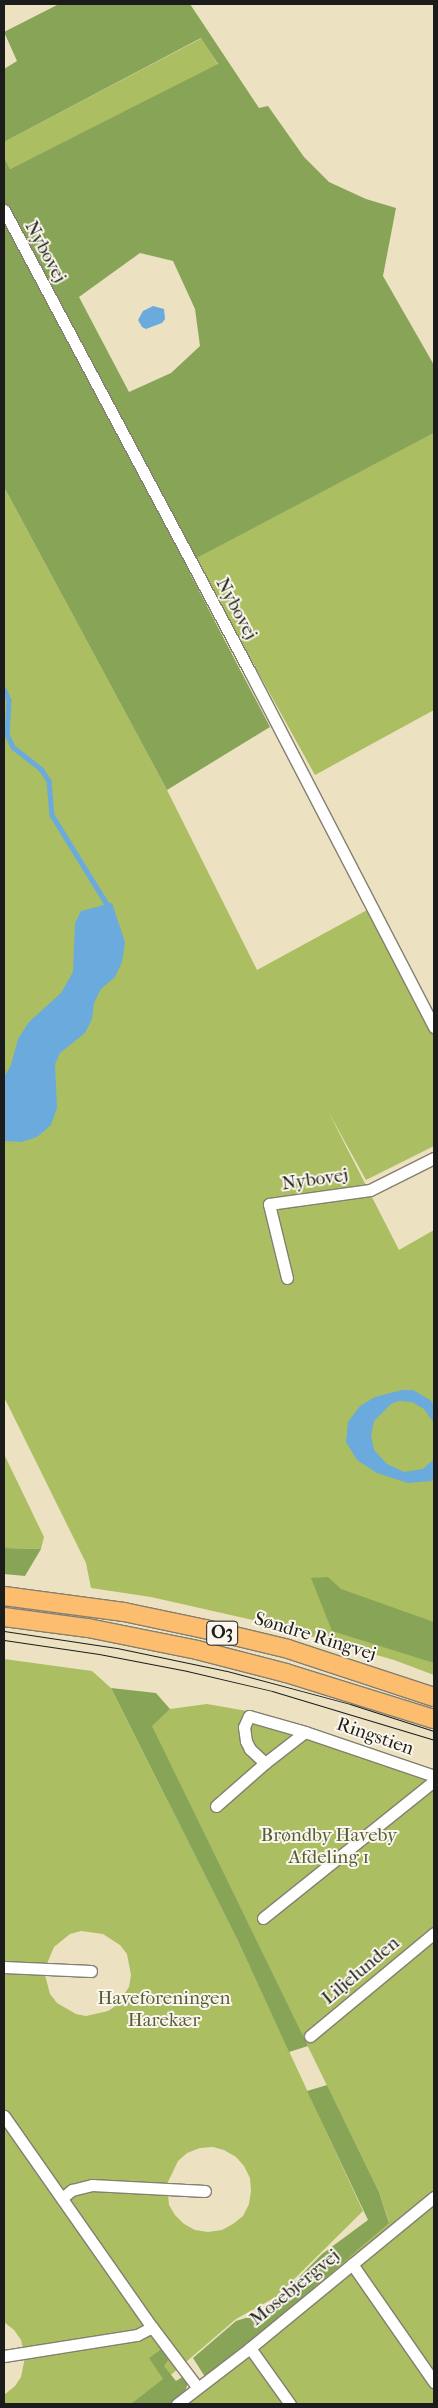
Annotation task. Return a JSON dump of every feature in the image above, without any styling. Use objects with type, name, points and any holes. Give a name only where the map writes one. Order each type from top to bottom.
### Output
[{"type":"main road","name":"Søndre Ringvej","points":[[4,1596],[124,1612],[206,1628],[288,1649],[434,1696]]},
{"type":"main road","name":"O3","points":[[4,1617],[88,1628],[197,1650],[286,1673],[434,1719]]},
{"type":"street","name":"Nybovej","points":[[4,210],[250,672],[434,1027]]},
{"type":"street","name":"Nybovej","points":[[287,1278],[268,1204],[370,1190],[434,1158]]},
{"type":"street","name":"Ringstien","points":[[265,1763],[250,1749],[246,1741],[244,1727],[249,1716],[305,1732],[434,1776]]},
{"type":"street","points":[[216,1806],[265,1763],[305,1732]]},
{"type":"street","points":[[263,1918],[434,1780]]},
{"type":"street","name":"Liljelunden","points":[[310,2036],[434,1933]]},
{"type":"street","points":[[4,1967],[91,1971]]},
{"type":"street","points":[[4,2116],[152,2327],[198,2388]]},
{"type":"street","points":[[62,2198],[72,2190],[92,2185],[205,2191]]},
{"type":"street","name":"Mosebjergvej","points":[[177,2404],[250,2348],[434,2197]]},
{"type":"street","points":[[352,2264],[434,2382]]},
{"type":"street","points":[[4,2356],[137,2335],[152,2327]]},
{"type":"street","points":[[250,2348],[290,2404]]},
{"type":"green space","points":[[59,4],[190,4],[259,108],[268,106],[304,157],[329,182],[366,199],[396,208],[383,276],[434,365],[434,433],[185,564],[270,727],[167,790],[4,487],[4,157],[10,169],[218,64],[201,38],[4,142],[4,69],[17,61],[4,32]],"holes":[[[140,253],[173,261],[195,309],[200,346],[171,373],[129,392],[79,297]]]},
{"type":"green space","points":[[202,38],[218,65],[10,169],[4,157],[4,142]]},
{"type":"green space","points":[[434,433],[434,710],[315,775],[195,558]]},
{"type":"green space","points":[[4,487],[167,790],[257,970],[367,910],[434,1034],[434,1146],[366,1180],[328,1111],[399,1250],[434,1230],[434,1675],[394,1660],[261,1622],[151,1597],[91,1588],[86,1563],[4,1397]]},
{"type":"green space","points":[[4,1454],[44,1537],[41,1549],[4,1548]]},
{"type":"green space","points":[[4,1548],[41,1549],[25,1576],[4,1574]]},
{"type":"green space","points":[[328,1577],[341,1589],[434,1622],[434,1663],[332,1631],[311,1578]]},
{"type":"green space","name":"Haveforeningen Harekær","points":[[4,1659],[92,1671],[111,1688],[238,1941],[363,2211],[276,2297],[236,2319],[137,2404],[4,2404],[4,2395],[15,2386],[21,2377],[25,2357],[21,2340],[14,2330],[4,2322]],"holes":[[[81,1931],[103,1934],[120,1945],[127,1954],[131,1975],[129,1987],[117,2005],[108,2011],[86,2016],[76,2014],[57,2003],[50,1994],[45,1975],[46,1966],[54,1947],[70,1934]],[[213,2147],[224,2150],[236,2157],[244,2166],[250,2178],[251,2191],[249,2204],[243,2216],[222,2230],[208,2232],[195,2230],[184,2224],[175,2215],[169,2205],[167,2184],[178,2161],[187,2153],[200,2148]]]},
{"type":"green space","points":[[111,1688],[156,1693],[170,1709],[152,1726],[308,2046],[289,2052],[238,1941]]},
{"type":"green space","name":"Brøndby Haveby Afdeling 1","points":[[207,1704],[247,1711],[434,1770],[434,2404],[172,2404],[389,2222],[379,2192],[151,1725],[170,1709]]},
{"type":"green space","points":[[327,2085],[379,2192],[389,2223],[207,2380],[193,2358],[236,2321],[265,2312],[322,2254],[368,2220],[307,2091]]},
{"type":"green space","points":[[163,2348],[171,2356],[164,2366],[176,2381],[184,2376],[188,2382],[185,2393],[171,2404],[131,2404],[163,2379],[149,2358]]},
{"type":"water","points":[[153,306],[164,309],[165,319],[162,323],[146,329],[142,327],[138,320],[143,311]]},
{"type":"water","points":[[112,903],[125,942],[122,962],[115,977],[101,989],[94,1003],[92,1019],[85,1033],[60,1053],[55,1064],[57,1108],[51,1125],[37,1137],[21,1142],[4,1141],[4,1077],[11,1065],[18,1039],[29,1022],[61,993],[73,972],[75,923],[81,911]]},
{"type":"water","points":[[402,1390],[413,1390],[430,1400],[434,1405],[434,1423],[424,1409],[412,1402],[399,1401],[391,1404],[374,1421],[371,1435],[374,1450],[387,1464],[404,1472],[423,1469],[434,1459],[434,1480],[408,1483],[377,1473],[357,1460],[346,1442],[348,1422],[360,1406],[375,1397]]},
{"type":"waterway","points":[[4,689],[9,700],[7,734],[13,747],[41,769],[49,781],[52,815],[107,904]]},
{"type":"tram line","points":[[4,1631],[117,1648],[227,1671],[350,1704],[434,1731]]},
{"type":"tram line","points":[[4,1640],[99,1654],[187,1671],[272,1691],[434,1740]]}]
